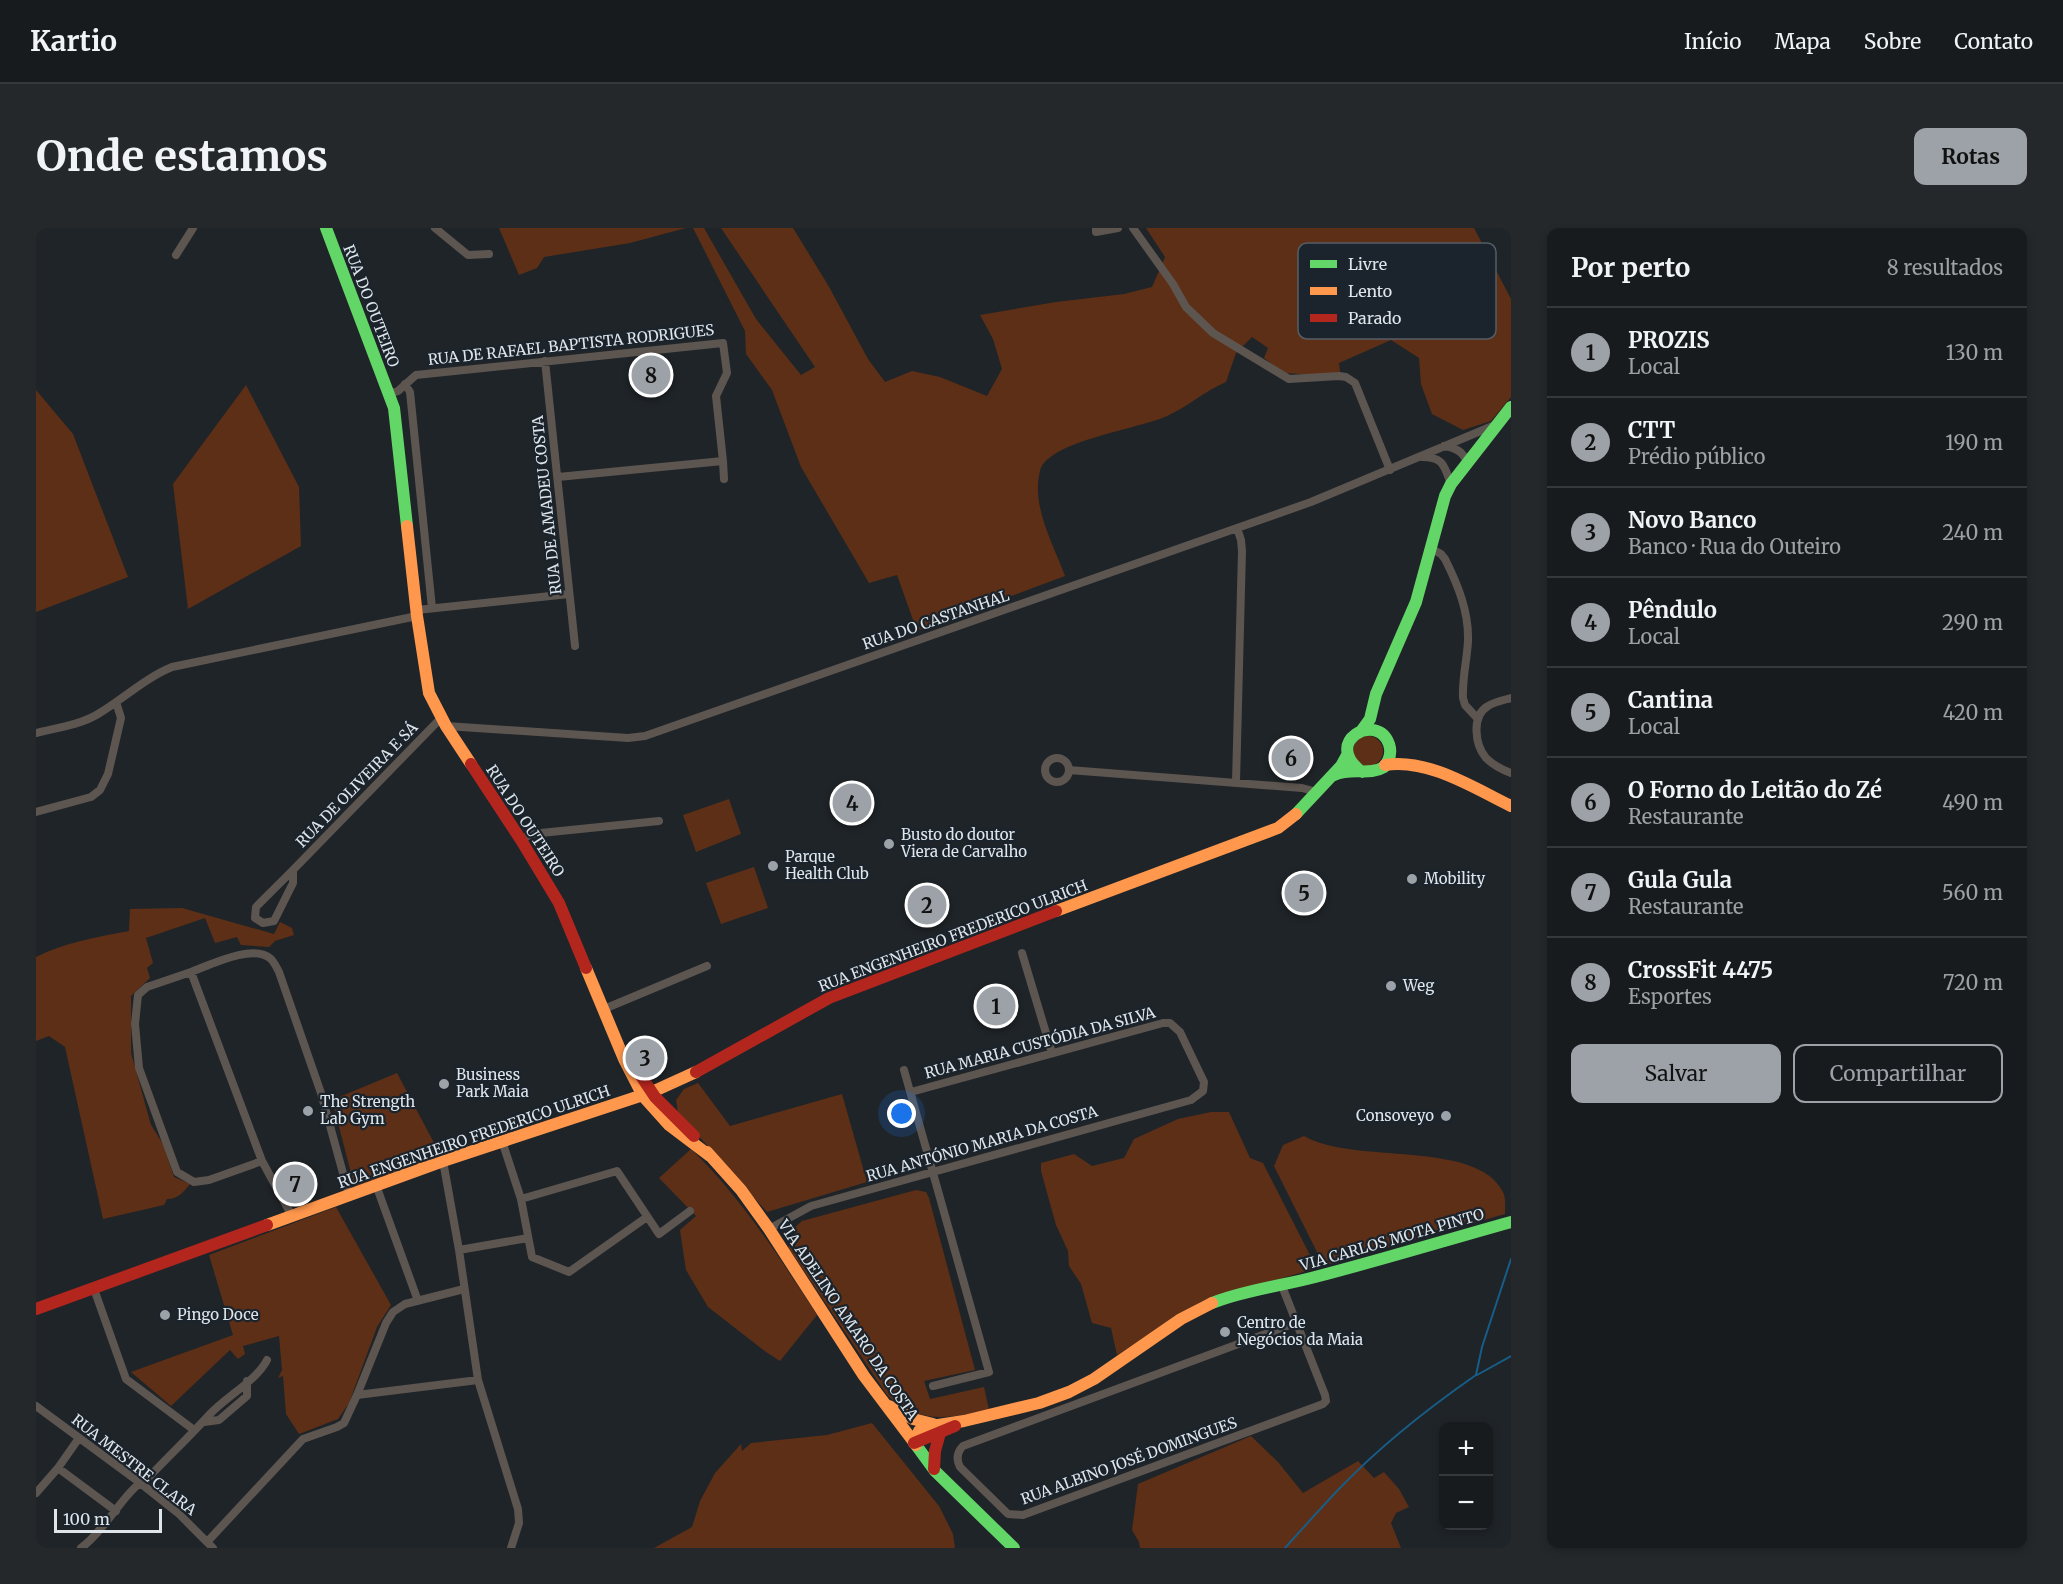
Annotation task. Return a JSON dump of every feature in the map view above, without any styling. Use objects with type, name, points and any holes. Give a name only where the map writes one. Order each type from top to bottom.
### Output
[{"type":"main road","name":"RUA DO OUTEIRO","points":[[326,228],[389,394],[397,426],[417,613],[429,693],[444,722],[559,903],[620,1047],[647,1094]]},
{"type":"main road","points":[[1362,772],[1352,765],[1347,754],[1348,744],[1370,718],[1376,694],[1411,615],[1442,504],[1451,484],[1511,407]]},
{"type":"main road","points":[[1372,711],[1377,731]]},
{"type":"main road","points":[[1362,730],[1377,731],[1383,735],[1390,747],[1400,754],[1454,771],[1511,798]]},
{"type":"main road","points":[[1385,765],[1389,759],[1390,747]]},
{"type":"main road","name":"RUA ENGENHEIRO FREDERICO ULRICH","points":[[36,1310],[443,1161],[647,1094],[704,1068],[847,990],[1278,828],[1301,810],[1341,765],[1347,754]]},
{"type":"main road","points":[[1330,776],[1347,770],[1375,772],[1385,765],[1397,762],[1406,763],[1434,772],[1511,806]]},
{"type":"main road","points":[[669,1110],[670,1084]]},
{"type":"main road","name":"VIA ADELINO AMARO DA COSTA","points":[[647,1094],[669,1110],[741,1190],[769,1228],[880,1400],[935,1471],[1014,1548]]},
{"type":"main road","name":"VIA ADELINO AMARO DA COSTA","points":[[647,1094],[669,1125],[710,1156]]},
{"type":"main road","name":"VIA CARLOS MOTA PINTO","points":[[880,1400],[894,1410],[937,1429],[1039,1403],[1069,1392],[1094,1379],[1168,1329],[1227,1307],[1274,1293],[1282,1286],[1511,1222]]},
{"type":"main road","points":[[914,1443],[919,1431],[925,1427],[937,1429],[933,1459],[935,1471]]},
{"type":"street","points":[[176,255],[193,228]]},
{"type":"street","points":[[435,228],[468,255],[489,254]]},
{"type":"street","points":[[1096,228],[1096,232],[1118,228]]},
{"type":"street","points":[[1133,228],[1173,284],[1186,307],[1213,333],[1289,379],[1339,376],[1346,377],[1355,383],[1390,470]]},
{"type":"street","name":"RUA DE RAFAEL BAPTISTA RODRIGUES","points":[[405,384],[416,375],[723,343],[727,373],[716,396],[723,461]]},
{"type":"street","name":"RUA DE AMADEU COSTA","points":[[545,361],[575,646]]},
{"type":"street","name":"RUA DO OUTEIRO","points":[[389,394],[398,391],[405,384],[410,392],[432,608]]},
{"type":"street","name":"RUA DO CASTANHAL","points":[[444,722],[628,738],[645,736],[1311,502],[1498,424]]},
{"type":"street","points":[[1444,446],[1454,447],[1461,452],[1465,466]]},
{"type":"street","name":"RUA DO CASTANHAL","points":[[1421,457],[1432,457],[1465,466]]},
{"type":"street","points":[[1439,459],[1445,467],[1451,484]]},
{"type":"street","points":[[558,477],[723,461],[724,479]]},
{"type":"street","points":[[1236,782],[1242,551],[1238,528]]},
{"type":"street","points":[[1430,548],[1441,554],[1445,560],[1461,595],[1468,640],[1463,698],[1465,705],[1478,719]]},
{"type":"street","points":[[36,733],[89,718],[150,678],[172,667],[432,608],[569,594]]},
{"type":"street","points":[[1511,698],[1486,707],[1478,719],[1478,745],[1486,758],[1511,774]]},
{"type":"street","points":[[36,812],[91,797],[100,790],[108,774],[121,718],[116,702]]},
{"type":"street","name":"RUA DE OLIVEIRA E SÁ","points":[[293,870],[293,883],[274,921],[263,924],[255,918],[255,907],[444,722]]},
{"type":"street","points":[[1069,770],[1236,782],[1302,788],[1317,792]]},
{"type":"street","points":[[521,840],[531,834],[659,821]]},
{"type":"street","points":[[262,1161],[209,1180],[194,1182],[177,1172],[139,1068],[135,1024],[138,995],[147,987],[248,953],[262,954],[271,959],[279,972],[321,1093],[350,1195]]},
{"type":"street","points":[[1022,953],[1052,1053]]},
{"type":"street","points":[[603,1009],[707,966]]},
{"type":"street","points":[[191,972],[262,1161],[292,1216]]},
{"type":"street","name":"RUA MARIA CUSTÓDIA DA SILVA","points":[[911,1092],[1158,1024],[1170,1023],[1180,1032],[1204,1082],[1203,1091]]},
{"type":"street","points":[[904,1070],[989,1372],[933,1386]]},
{"type":"street","name":"RUA ANTÓNIO MARIA DA COSTA","points":[[769,1228],[812,1206],[1191,1100],[1203,1091]]},
{"type":"street","points":[[502,1141],[521,1199],[532,1257],[569,1272],[647,1217]]},
{"type":"street","points":[[443,1161],[478,1380],[518,1509],[519,1523],[511,1548]]},
{"type":"street","points":[[521,1199],[617,1171],[659,1234],[690,1211]]},
{"type":"street","points":[[376,1185],[418,1301]]},
{"type":"street","points":[[459,1250],[528,1238]]},
{"type":"street","name":"RUA ALBINO JOSÉ DOMINGUES","points":[[1282,1286],[1326,1395],[1326,1401],[1323,1404],[1023,1515],[1008,1514],[958,1463],[958,1455],[963,1446],[1295,1323]]},
{"type":"street","points":[[211,1545],[303,1438],[337,1428],[344,1423],[386,1323],[393,1312],[405,1305],[464,1288]]},
{"type":"street","points":[[94,1289],[126,1379],[194,1430]]},
{"type":"street","points":[[81,1548],[96,1535],[139,1482],[149,1477],[194,1430],[204,1422],[219,1420],[247,1396],[247,1381],[261,1371],[267,1360]]},
{"type":"street","points":[[357,1395],[478,1380]]},
{"type":"street","name":"RUA MESTRE CLARA","points":[[36,1406],[139,1482],[178,1513],[211,1545]]},
{"type":"street","points":[[36,1493],[58,1468],[79,1438]]},
{"type":"street","points":[[58,1468],[116,1511]]},
{"type":"shaded area","points":[[499,228],[686,228],[630,243],[544,257],[537,268],[519,275]]},
{"type":"shaded area","points":[[693,228],[704,228],[756,319],[801,375],[815,367],[721,228],[793,228],[828,285],[868,359],[885,382],[912,371],[940,377],[987,396],[1002,369],[993,339],[980,315],[1056,302],[1124,294],[1152,287],[1165,257],[1146,228],[1474,228],[1482,243],[1298,243],[1298,339],[1496,339],[1496,270],[1511,299],[1511,397],[1491,421],[1463,430],[1432,414],[1421,384],[1419,358],[1391,340],[1339,363],[1340,372],[1318,375],[1283,373],[1264,358],[1268,348],[1252,337],[1236,353],[1226,382],[1167,416],[1076,444],[1046,461],[1040,471],[1038,498],[1045,524],[1065,576],[917,631],[897,575],[869,583],[801,467],[772,390],[746,354],[745,331]]},
{"type":"shaded area","points":[[246,385],[299,487],[301,546],[188,609],[173,484]]},
{"type":"shaded area","points":[[36,390],[73,434],[128,577],[36,612]]},
{"type":"shaded area","points":[[1368,736],[1379,740],[1383,751],[1379,762],[1368,766],[1357,762],[1353,751],[1357,740]]},
{"type":"shaded area","points":[[729,799],[741,834],[696,852],[683,815]]},
{"type":"shaded area","points":[[754,867],[768,908],[721,924],[706,883]]},
{"type":"shaded area","points":[[182,908],[274,934],[280,922],[292,928],[294,935],[275,941],[269,947],[241,945],[237,937],[215,943],[205,918],[146,938],[153,963],[147,968],[150,978],[131,996],[131,1053],[151,1125],[163,1144],[174,1177],[190,1184],[178,1196],[167,1199],[164,1205],[103,1219],[65,1047],[49,1036],[36,1041],[36,957],[70,944],[129,931],[130,909]]},
{"type":"shaded area","points":[[397,1073],[441,1156],[355,1188],[332,1100]]},
{"type":"shaded area","points":[[698,1083],[730,1126],[842,1094],[867,1182],[767,1212],[678,1113],[676,1100],[684,1089]]},
{"type":"shaded area","points":[[1211,1112],[1229,1112],[1250,1158],[1263,1163],[1314,1263],[1314,1269],[1202,1301],[1117,1355],[1111,1328],[1092,1323],[1081,1284],[1069,1266],[1068,1251],[1056,1225],[1041,1171],[1041,1163],[1074,1154],[1092,1166],[1124,1158],[1134,1139],[1178,1119]]},
{"type":"shaded area","points":[[1304,1136],[1326,1145],[1352,1150],[1412,1155],[1468,1165],[1489,1176],[1503,1192],[1505,1214],[1326,1265],[1321,1260],[1274,1166],[1283,1145]]},
{"type":"shaded area","points":[[691,1149],[743,1207],[817,1315],[780,1361],[708,1307],[686,1270],[680,1230],[696,1216],[659,1178]]},
{"type":"shaded area","points":[[916,1190],[926,1192],[929,1198],[975,1370],[924,1381],[930,1399],[984,1387],[989,1410],[935,1417],[911,1411],[899,1405],[887,1395],[788,1247],[796,1239],[793,1229],[802,1221]]},
{"type":"shaded area","points":[[336,1207],[391,1305],[377,1327],[349,1403],[338,1419],[299,1434],[286,1414],[283,1376],[278,1378],[282,1370],[279,1336],[243,1346],[245,1354],[238,1359],[230,1350],[171,1406],[131,1372],[233,1335],[209,1255]]},
{"type":"shaded area","points":[[872,1423],[939,1506],[953,1534],[955,1548],[654,1548],[692,1527],[700,1501],[715,1473],[741,1444],[742,1451],[751,1443],[827,1435]]},
{"type":"shaded area","points":[[1251,1436],[1278,1462],[1303,1493],[1358,1461],[1374,1478],[1384,1472],[1399,1489],[1409,1507],[1396,1513],[1391,1523],[1401,1548],[1140,1548],[1132,1530],[1138,1484]]},
{"type":"waterway","points":[[1285,1548],[1370,1459],[1422,1415],[1476,1375],[1482,1347],[1511,1259]]},
{"type":"waterway","points":[[1477,1375],[1511,1356]]},
{"type":"traffic: fast","points":[[326,228],[394,408],[407,526]]},
{"type":"traffic: fast","points":[[1362,730],[1370,719],[1376,694],[1416,602],[1445,496],[1451,484],[1511,407]]},
{"type":"traffic: fast","points":[[1334,775],[1354,771],[1360,771],[1366,771],[1372,771],[1384,767],[1390,757],[1389,744],[1383,734],[1374,730],[1364,730],[1349,741],[1347,750],[1351,761],[1362,772]]},
{"type":"traffic: fast","points":[[1296,814],[1341,766],[1347,755]]},
{"type":"traffic: fast","points":[[1212,1303],[1511,1222]]},
{"type":"traffic: fast","points":[[916,1445],[935,1471],[1014,1548]]},
{"type":"traffic: slow","points":[[407,526],[417,616],[429,693],[446,726],[471,764]]},
{"type":"traffic: slow","points":[[1385,765],[1401,764],[1434,770],[1511,806]]},
{"type":"traffic: slow","points":[[1056,911],[1278,828],[1296,814]]},
{"type":"traffic: slow","points":[[586,968],[624,1059],[643,1096],[669,1125],[710,1156]]},
{"type":"traffic: slow","points":[[267,1225],[443,1161],[652,1092],[696,1072]]},
{"type":"traffic: slow","points":[[707,1152],[741,1190],[769,1229],[864,1376],[916,1445]]},
{"type":"traffic: slow","points":[[914,1443],[919,1431],[925,1427],[964,1421],[1039,1403],[1069,1392],[1094,1379],[1181,1319],[1212,1303]]},
{"type":"traffic: slow","points":[[889,1406],[913,1419],[933,1424]]},
{"type":"traffic: jam","points":[[471,764],[559,903],[586,968]]},
{"type":"traffic: jam","points":[[696,1072],[829,998],[1056,911]]},
{"type":"traffic: jam","points":[[637,1070],[655,1097],[694,1136]]},
{"type":"traffic: jam","points":[[36,1309],[267,1225]]},
{"type":"traffic: jam","points":[[914,1443],[955,1426]]},
{"type":"traffic: jam","points":[[934,1469],[935,1451],[940,1433]]},
{"type":"place","name":"CrossFit 4475","points":[[651,375]]},
{"type":"place","name":"O Forno do Leitão do Zé","points":[[1291,758]]},
{"type":"place","name":"Pêndulo","points":[[852,803]]},
{"type":"place","name":"Busto do doutor Viera de Carvalho","points":[[889,844]]},
{"type":"place","name":"Parque Health Club","points":[[773,866]]},
{"type":"place","name":"Mobility","points":[[1412,879]]},
{"type":"place","name":"Cantina","points":[[1304,893]]},
{"type":"place","name":"CTT","points":[[927,905]]},
{"type":"place","name":"Weg","points":[[1391,986]]},
{"type":"place","name":"PROZIS","points":[[996,1006]]},
{"type":"place","name":"Novo Banco","points":[[645,1058]]},
{"type":"place","name":"Business Park Maia","points":[[444,1084]]},
{"type":"place","name":"The Strength Lab Gym","points":[[308,1111]]},
{"type":"place","name":"Consoveyo","points":[[1446,1116]]},
{"type":"place","name":"Gula Gula","points":[[295,1184]]},
{"type":"place","name":"Pingo Doce","points":[[165,1315]]},
{"type":"place","name":"Centro de Negócios da Maia","points":[[1225,1332]]}]
